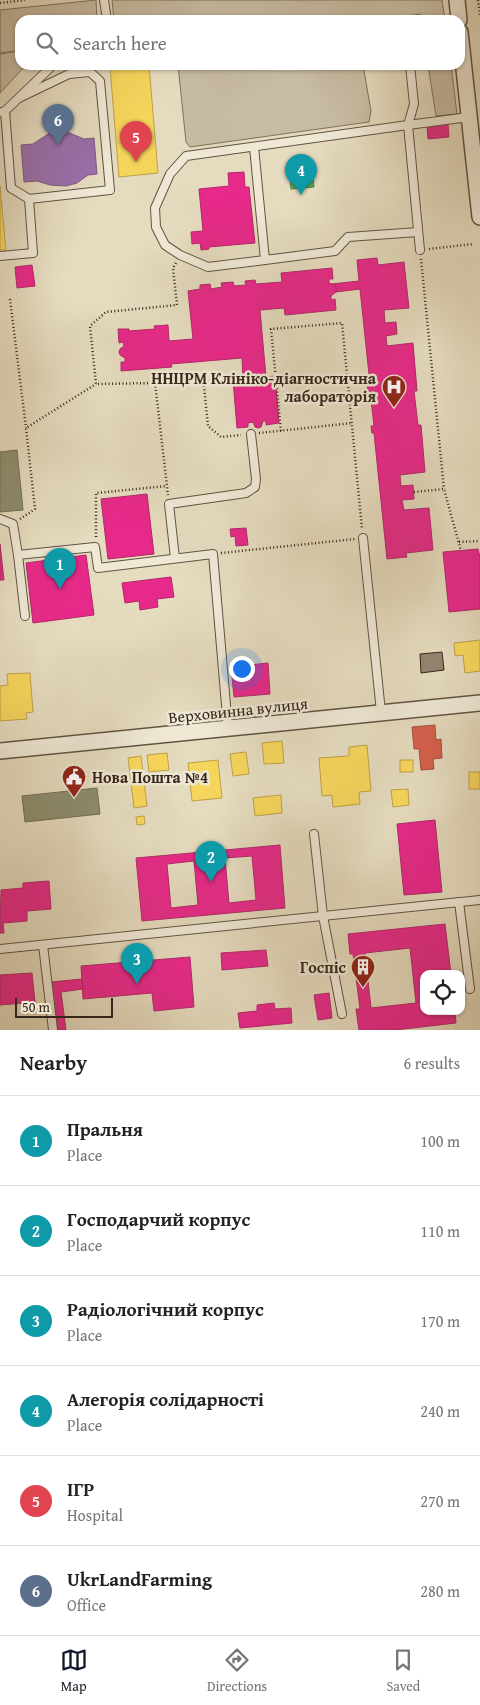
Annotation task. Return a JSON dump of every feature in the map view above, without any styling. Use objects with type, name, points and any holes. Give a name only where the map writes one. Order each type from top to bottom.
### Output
[{"type":"street","points":[[457,0],[458,15]]},
{"type":"street","points":[[464,70],[480,217]]},
{"type":"street","name":"Верховинна вулиця","points":[[0,751],[381,712],[480,704]]},
{"type":"lane","points":[[104,0],[106,15]]},
{"type":"lane","points":[[19,98],[69,74],[90,72],[100,81],[110,190],[29,199],[11,188],[3,112],[47,70]]},
{"type":"lane","points":[[411,70],[414,104],[408,125],[420,250]]},
{"type":"lane","points":[[418,232],[348,237],[335,251],[208,267],[180,255],[166,245],[156,227],[155,208],[170,174],[186,156],[469,117]]},
{"type":"lane","points":[[254,147],[265,260]]},
{"type":"lane","points":[[0,256],[33,253],[29,199]]},
{"type":"lane","points":[[175,558],[168,504],[246,493],[255,487],[256,479],[251,434]]},
{"type":"lane","points":[[0,519],[14,524],[25,616]]},
{"type":"lane","points":[[363,538],[381,712]]},
{"type":"lane","points":[[18,555],[95,547],[98,568],[213,554],[228,728]]},
{"type":"lane","points":[[314,834],[323,916],[342,1014]]},
{"type":"lane","points":[[0,949],[480,900]]},
{"type":"lane","points":[[459,902],[470,989]]},
{"type":"lane","points":[[43,944],[53,1030]]},
{"type":"path","points":[[0,3],[26,0]]},
{"type":"path","points":[[478,0],[480,15]]},
{"type":"path","points":[[461,550],[444,489],[420,250],[473,244]]},
{"type":"path","points":[[96,384],[90,326],[106,312],[177,306],[173,268],[180,255]]},
{"type":"path","points":[[10,299],[35,509],[14,524]]},
{"type":"path","points":[[213,554],[363,538],[342,322],[271,329],[282,431]]},
{"type":"path","points":[[26,428],[96,384],[155,383],[203,376],[208,426],[221,437],[352,423]]},
{"type":"path","points":[[155,383],[168,504]]},
{"type":"path","points":[[95,547],[96,493],[167,486]]},
{"type":"path","points":[[414,492],[444,489]]},
{"type":"path","points":[[459,542],[480,541]]},
{"type":"shaded area","points":[[96,0],[97,15],[15,15],[15,51],[0,53],[0,10]]},
{"type":"shaded area","points":[[112,0],[442,0],[444,15],[420,14],[114,15]]},
{"type":"shaded area","points":[[15,52],[15,70],[21,70],[0,93],[0,54]]},
{"type":"shaded area","points":[[179,70],[364,70],[371,111],[369,122],[190,147],[186,142]]},
{"type":"shaded area","points":[[429,70],[452,70],[457,114],[436,116]]},
{"type":"building: Homes","points":[[110,70],[149,70],[158,173],[119,177]]},
{"type":"building: Homes","points":[[0,186],[6,250],[0,250]]},
{"type":"building: Homes","points":[[480,640],[480,671],[465,673],[463,655],[455,656],[454,643]]},
{"type":"building: Homes","points":[[30,673],[33,712],[26,713],[27,719],[0,721],[0,686],[8,685],[7,674]]},
{"type":"building: Homes","points":[[282,741],[284,763],[264,764],[262,743]]},
{"type":"building: Homes","points":[[367,745],[371,791],[359,792],[360,804],[333,807],[332,795],[322,796],[319,758],[349,756],[349,747]]},
{"type":"building: Homes","points":[[246,752],[249,774],[233,776],[230,754]]},
{"type":"building: Homes","points":[[167,753],[169,770],[149,772],[147,755]]},
{"type":"building: Homes","points":[[141,756],[147,806],[134,808],[128,758]]},
{"type":"building: Homes","points":[[218,760],[222,798],[192,801],[188,763]]},
{"type":"building: Homes","points":[[400,760],[413,760],[413,772],[400,772]]},
{"type":"building: Homes","points":[[469,772],[480,772],[480,789],[469,789]]},
{"type":"building: Homes","points":[[408,789],[409,805],[393,807],[391,790]]},
{"type":"building: Homes","points":[[281,795],[282,813],[255,816],[253,798]]},
{"type":"building: Homes","points":[[144,816],[145,824],[137,825],[136,817]]},
{"type":"building: Shops","points":[[435,725],[436,740],[441,739],[442,758],[433,759],[434,769],[421,770],[419,749],[414,749],[412,727]]},
{"type":"building: Offices","points":[[59,131],[84,139],[94,138],[97,174],[88,175],[77,183],[66,186],[50,185],[37,181],[24,182],[21,145],[33,144],[51,132]]},
{"type":"building: Health","points":[[448,124],[449,137],[428,139],[427,126]]},
{"type":"building: Health","points":[[244,172],[245,187],[249,187],[255,243],[209,247],[209,249],[201,250],[200,243],[192,244],[191,232],[203,231],[199,189],[229,186],[228,173]]},
{"type":"building: Health","name":"ННЦРМ Клініко-діагностична лабораторія","points":[[377,258],[378,265],[404,262],[409,308],[384,310],[385,323],[396,322],[397,334],[386,336],[387,346],[413,343],[417,391],[414,391],[418,425],[421,425],[425,472],[400,475],[401,486],[413,485],[414,499],[402,500],[404,510],[429,508],[433,550],[406,553],[407,557],[387,559],[374,433],[372,433],[371,426],[374,426],[370,391],[368,392],[367,384],[370,384],[360,289],[336,292],[336,288],[332,284],[359,281],[357,260]]},
{"type":"building: Health","points":[[32,265],[35,286],[17,288],[15,267]]},
{"type":"building: Health","points":[[332,268],[333,279],[329,279],[329,283],[335,285],[336,288],[336,292],[331,296],[331,300],[335,299],[336,310],[285,315],[284,308],[260,310],[266,377],[275,376],[279,423],[266,425],[266,421],[263,421],[261,427],[258,428],[255,427],[253,422],[248,423],[248,427],[237,428],[233,380],[243,379],[242,358],[171,364],[172,367],[121,371],[121,362],[125,362],[125,358],[119,352],[124,346],[123,342],[119,343],[118,329],[129,329],[129,331],[155,329],[154,326],[168,325],[169,341],[193,339],[188,291],[200,289],[200,285],[210,284],[211,289],[222,287],[221,283],[233,282],[234,286],[246,285],[245,281],[255,280],[256,284],[282,282],[281,273]]},
{"type":"building: Health","points":[[147,494],[154,554],[108,559],[101,499]]},
{"type":"building: Health","points":[[246,528],[248,545],[236,546],[235,536],[231,537],[230,529]]},
{"type":"building: Health","points":[[0,544],[4,580],[0,580]]},
{"type":"building: Health","points":[[478,549],[480,557],[480,609],[449,612],[443,552]]},
{"type":"building: Health","points":[[86,555],[94,615],[33,623],[26,563]]},
{"type":"building: Health","points":[[171,577],[174,597],[157,599],[158,607],[140,610],[139,601],[125,603],[122,583]]},
{"type":"building: Health","points":[[268,663],[270,694],[234,697],[231,667]]},
{"type":"building: Health","points":[[435,820],[442,892],[404,895],[397,824]]},
{"type":"building: Health","points":[[280,845],[285,908],[142,921],[136,858]],"holes":[[[252,856],[256,900],[229,903],[225,858]],[[194,861],[198,905],[171,908],[167,864]]]},
{"type":"building: Health","points":[[49,881],[51,909],[27,911],[27,921],[3,923],[4,933],[0,933],[1,890],[23,888],[23,883]]},
{"type":"building: Health","name":"Госпіс","points":[[445,924],[451,970],[420,970],[420,1015],[455,1015],[456,1023],[395,1030],[359,1030],[356,1009],[360,1009],[353,954],[350,954],[348,934]],"holes":[[[410,948],[416,1003],[371,1008],[365,953]]]},
{"type":"building: Health","points":[[266,950],[268,966],[222,970],[221,953]]},
{"type":"building: Health","points":[[190,957],[194,1007],[154,1011],[152,993],[83,999],[81,966]]},
{"type":"building: Health","points":[[32,973],[35,1002],[0,1005],[0,975]]},
{"type":"building: Health","points":[[82,979],[83,989],[61,992],[66,1030],[57,1030],[51,982]]},
{"type":"building: Health","points":[[329,993],[332,1018],[318,1020],[314,995]]},
{"type":"building: Health","points":[[274,1003],[275,1009],[291,1008],[292,1023],[240,1028],[238,1013],[257,1011],[257,1005]]},
{"type":"building: Public","points":[[313,176],[314,187],[291,189],[290,178]]},
{"type":"building: Industry","points":[[17,450],[23,510],[0,512],[0,452]]},
{"type":"building: Industry","points":[[97,788],[100,814],[25,822],[22,796]]},
{"type":"building: Other","points":[[442,652],[444,670],[421,673],[420,654]]},
{"type":"place","name":"UkrLandFarming","points":[[58,145]]},
{"type":"place","name":"ІГР","points":[[136,162]]},
{"type":"place","name":"Алегорія солідарності","points":[[301,195]]},
{"type":"place","name":"ННЦРМ Клініко-діагностична лабораторія","points":[[394,408]]},
{"type":"place","name":"Пральня","points":[[60,589]]},
{"type":"place","name":"Нова Пошта №4","points":[[74,798]]},
{"type":"place","name":"Господарчий корпус","points":[[211,882]]},
{"type":"place","name":"Радіологічний корпус","points":[[137,984]]},
{"type":"place","name":"Госпіс","points":[[363,988]]}]
